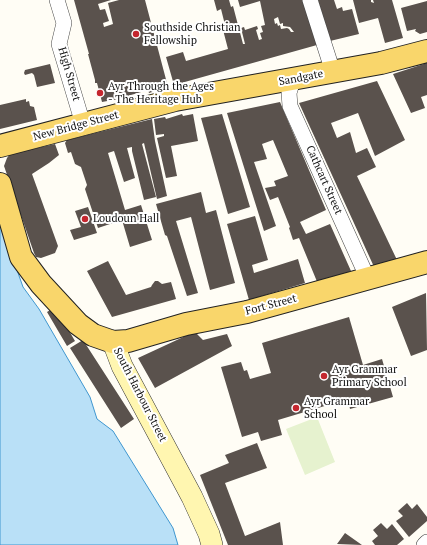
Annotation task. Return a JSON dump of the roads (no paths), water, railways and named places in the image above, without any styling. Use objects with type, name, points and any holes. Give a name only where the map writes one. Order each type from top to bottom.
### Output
[{"type":"main road","name":"Sandgate","points":[[175,100],[381,64],[427,51]]},
{"type":"main road","name":"New Bridge Street","points":[[0,146],[175,100]]},
{"type":"main road","name":"South Harbour Street","points":[[0,184],[21,257],[41,284],[78,324],[93,335],[113,342],[125,372],[192,496],[209,534],[212,545]]},
{"type":"main road","name":"Fort Street","points":[[113,342],[128,341],[186,324],[247,312],[427,262]]},
{"type":"street","name":"High Street","points":[[57,0],[64,23],[59,44],[83,124]]},
{"type":"street","points":[[310,0],[333,72]]},
{"type":"street","name":"Cathcart Street","points":[[293,80],[289,93],[290,106],[368,279]]},
{"type":"street","points":[[424,545],[427,542]]},
{"type":"water","points":[[0,222],[23,287],[39,309],[90,397],[97,419],[113,431],[173,528],[178,545],[0,545]]},
{"type":"place","name":"Southside Christian Fellowship","points":[[136,34]]},
{"type":"place","name":"Ayr Through the Ages - The Heritage Hub","points":[[100,93]]},
{"type":"place","name":"Loudoun Hall","points":[[85,219]]},
{"type":"place","name":"Ayr Grammar Primary School","points":[[324,376]]},
{"type":"place","name":"Ayr Grammar School","points":[[296,408]]}]
